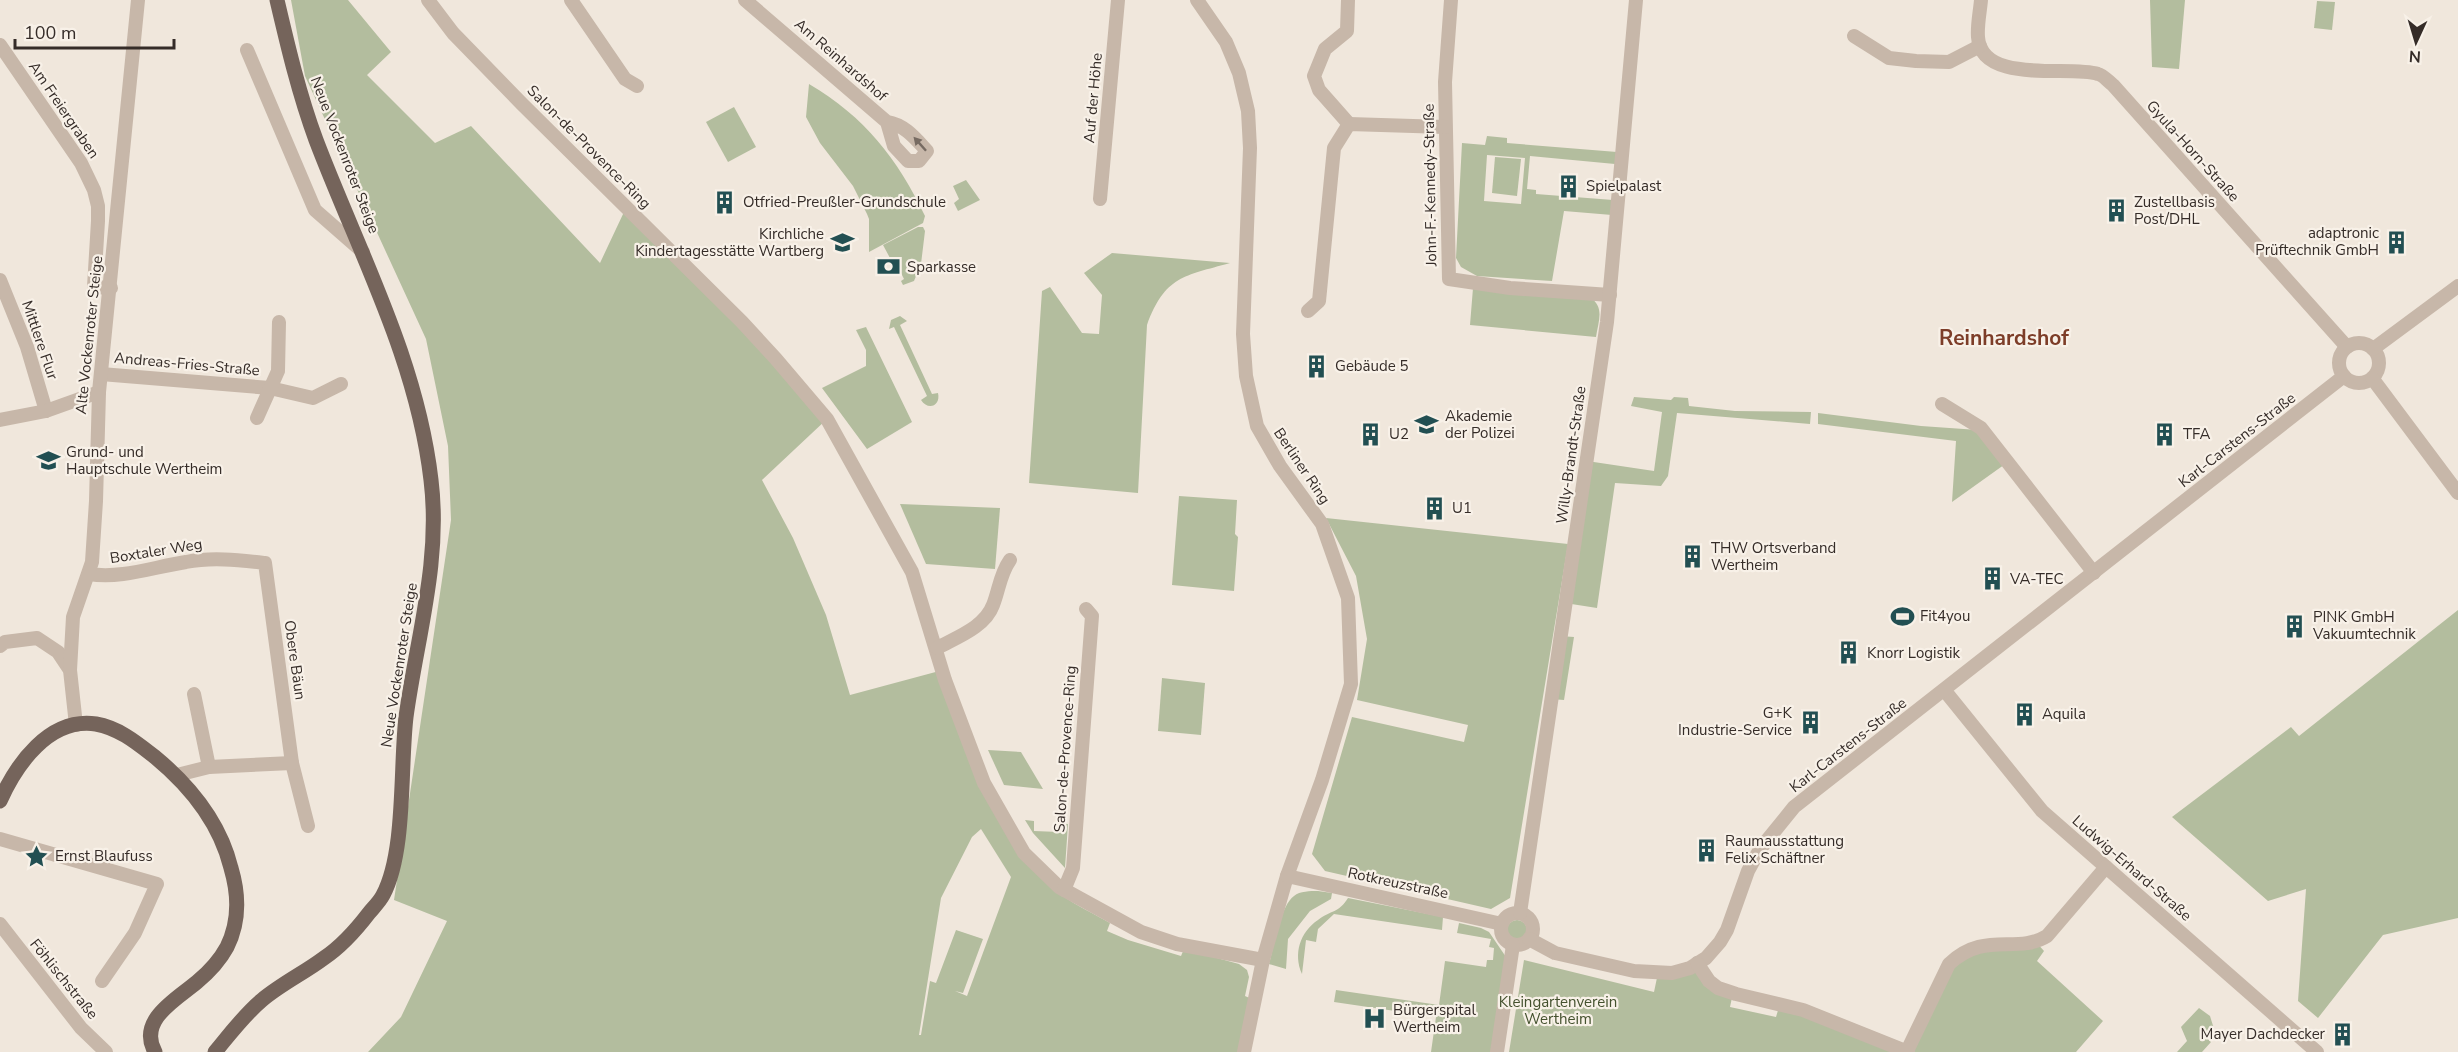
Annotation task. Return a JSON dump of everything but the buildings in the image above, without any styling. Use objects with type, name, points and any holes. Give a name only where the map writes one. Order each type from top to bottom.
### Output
[{"type":"main road","name":"Neue Vockenroter Steige","points":[[215,1052],[259,1003],[326,957],[353,934],[383,895],[392,873],[397,843],[406,717],[432,564],[434,524],[432,482],[416,400],[405,362],[364,253],[317,141],[296,82],[277,0]]},
{"type":"main road","points":[[0,801],[14,772],[34,748],[57,732],[76,725],[95,724],[114,730],[133,740],[177,775],[209,817],[222,842],[231,868],[237,914],[231,938],[219,959],[199,981],[162,1010],[155,1020],[151,1036],[155,1052]]},
{"type":"street","name":"Alte Vockenroter Steige","points":[[76,725],[70,670],[73,616],[92,562],[99,392],[138,0]]},
{"type":"street","name":"Salon-de-Provence-Ring","points":[[428,0],[453,33],[514,96],[749,329],[827,419],[912,572],[945,680],[984,783],[1024,853],[1064,891],[1141,932],[1177,944],[1263,960]]},
{"type":"street","points":[[571,0],[625,79],[637,86]]},
{"type":"street","name":"Am Reinhardshof","points":[[746,0],[887,122]]},
{"type":"street","name":"Auf der Höhe","points":[[1100,199],[1118,0]]},
{"type":"street","name":"Berliner Ring","points":[[1197,0],[1226,42],[1239,73],[1248,111],[1250,148],[1243,333],[1246,376],[1257,426],[1280,466],[1322,524],[1348,598],[1352,684],[1322,780],[1287,876],[1263,960],[1244,1052]]},
{"type":"street","points":[[1348,0],[1347,31],[1325,49],[1314,76],[1319,90],[1349,124],[1445,127]]},
{"type":"street","name":"John-F.-Kennedy-Straße","points":[[1451,0],[1445,82],[1449,279],[1510,288],[1610,295]]},
{"type":"street","name":"Willy-Brandt-Straße","points":[[1520,913],[1610,295],[1636,0]]},
{"type":"street","points":[[1854,36],[1889,58],[1949,62],[1980,46],[1978,38],[1982,0]]},
{"type":"street","name":"Am Freiergraben","points":[[0,45],[81,162],[94,190],[98,206],[98,221],[94,286],[111,288]]},
{"type":"street","name":"Gyula-Horn-Straße","points":[[1980,46],[1994,62],[2013,69],[2100,74],[2113,85],[2347,347]]},
{"type":"street","name":"Neue Vockenroter Steige","points":[[247,50],[315,210],[364,253]]},
{"type":"street","points":[[1308,312],[1319,301],[1334,148],[1349,124]]},
{"type":"street","name":"Mittlere Flur","points":[[0,280],[27,347],[46,411]]},
{"type":"street","points":[[2373,349],[2458,286]]},
{"type":"street","name":"Andreas-Fries-Straße","points":[[257,418],[278,371],[279,322]]},
{"type":"street","points":[[2363,344],[2373,349],[2377,356],[2378,366],[2372,378],[2357,383],[2344,376],[2340,370],[2339,358],[2347,347],[2363,344]]},
{"type":"street","name":"Andreas-Fries-Straße","points":[[102,374],[270,388],[313,398],[341,384]]},
{"type":"street","name":"Karl-Carstens-Straße","points":[[1530,939],[1555,953],[1634,972],[1672,973],[1706,958],[1727,930],[1748,871],[1760,849],[1794,807],[1945,691],[2344,376]]},
{"type":"street","points":[[2372,378],[2458,493]]},
{"type":"street","points":[[0,420],[46,411],[99,392]]},
{"type":"street","points":[[1942,404],[1981,428],[2094,573]]},
{"type":"street","name":"Boxtaler Weg","points":[[89,574],[105,576],[135,573],[188,561],[218,559],[265,562]]},
{"type":"street","points":[[937,648],[987,618],[1004,569],[1010,560]]},
{"type":"street","name":"Obere Bäun","points":[[265,562],[292,763],[308,826]]},
{"type":"street","name":"Salon-de-Provence-Ring","points":[[1064,891],[1072,875],[1079,791],[1092,616],[1086,609]]},
{"type":"street","points":[[0,646],[5,642],[37,638],[58,652],[70,670]]},
{"type":"street","name":"Ludwig-Erhard-Straße","points":[[1945,691],[2042,811],[2317,1052]]},
{"type":"street","points":[[194,694],[209,767]]},
{"type":"street","points":[[177,775],[209,767],[292,763]]},
{"type":"street","points":[[0,839],[157,884],[135,933],[102,981]]},
{"type":"street","points":[[1697,963],[1709,981],[1718,988],[1803,1010],[1907,1052],[1949,964],[1959,954],[1976,946],[2036,942],[2047,936],[2106,867]]},
{"type":"street","name":"Rotkreuzstraße","points":[[1287,876],[1502,924]]},
{"type":"street","points":[[1520,913],[1529,918],[1533,925],[1530,939],[1521,945],[1513,945],[1503,938],[1502,924],[1509,915],[1520,913]]},
{"type":"street","name":"Föhlischstraße","points":[[0,924],[81,1028],[106,1052]]},
{"type":"street","points":[[1497,1052],[1513,945]]},
{"type":"green space","points":[[291,0],[348,0],[391,52],[367,75],[435,143],[471,126],[600,263],[624,212],[718,304],[827,419],[762,480],[793,538],[826,615],[850,695],[943,670],[976,760],[1004,820],[1040,873],[1062,895],[1110,923],[1107,931],[1128,940],[1181,956],[1184,949],[1239,964],[1247,970],[1249,977],[1245,996],[1254,1000],[1244,1052],[368,1052],[401,1017],[447,921],[394,900],[451,520],[448,446],[426,339],[305,76]],"holes":[[[981,829],[1011,877],[967,996],[955,991],[963,993],[983,939],[956,930],[936,983],[930,981],[921,1035],[919,1035],[941,898],[972,837]]]},
{"type":"green space","points":[[2150,0],[2185,0],[2179,69],[2152,67]]},
{"type":"green space","points":[[2317,1],[2335,2],[2332,30],[2314,28]]},
{"type":"green space","points":[[809,84],[847,110],[878,141],[891,157],[914,195],[925,216],[923,223],[869,252],[867,214],[853,186],[820,143],[806,117]]},
{"type":"green space","points":[[734,107],[756,147],[728,162],[706,122]]},
{"type":"green space","points":[[1487,136],[1507,138],[1507,143],[1617,152],[1615,164],[1530,156],[1527,189],[1536,190],[1536,194],[1613,200],[1612,215],[1564,211],[1552,281],[1477,276],[1461,267],[1456,258],[1462,143],[1485,145]],"holes":[[[1487,155],[1525,158],[1521,204],[1484,201]]]},
{"type":"green space","points":[[1495,157],[1521,159],[1517,196],[1492,193]]},
{"type":"green space","points":[[966,180],[980,200],[958,211],[954,203],[959,199],[953,186]]},
{"type":"green space","points":[[918,227],[923,227],[925,231],[921,264],[914,281],[903,285],[901,281],[904,279],[893,257],[890,258],[883,245]]},
{"type":"green space","points":[[1112,253],[1230,263],[1188,275],[1169,287],[1161,296],[1147,325],[1138,493],[1029,483],[1042,291],[1050,287],[1082,333],[1099,334],[1102,295],[1084,273]]},
{"type":"green space","points":[[1473,288],[1591,298],[1599,311],[1596,337],[1470,325]]},
{"type":"green space","points":[[900,316],[907,321],[900,325],[932,394],[938,393],[938,401],[933,406],[921,400],[927,396],[894,327],[889,329],[891,320]]},
{"type":"green space","points":[[866,327],[912,422],[867,449],[822,388],[866,366],[866,350],[856,330]]},
{"type":"green space","points":[[1634,397],[1671,400],[1674,397],[1688,398],[1689,406],[1735,411],[1811,412],[1810,424],[1677,413],[1668,476],[1661,486],[1615,483],[1597,608],[1565,603],[1587,461],[1654,471],[1662,412],[1631,406]]},
{"type":"green space","points":[[1818,413],[1921,426],[1978,430],[2008,462],[1952,502],[1956,441],[1818,424]]},
{"type":"green space","points":[[1179,496],[1237,500],[1235,534],[1238,537],[1234,591],[1172,585]]},
{"type":"green space","points":[[900,504],[1000,508],[995,569],[926,564]]},
{"type":"green space","points":[[1326,518],[1568,544],[1510,898],[1491,909],[1325,871],[1312,854],[1352,717],[1464,742],[1468,725],[1357,700],[1367,639],[1356,576]]},
{"type":"green space","points":[[2458,610],[2458,918],[2383,935],[2318,1018],[2298,1001],[2306,889],[2268,901],[2172,817],[2291,727],[2299,736]]},
{"type":"green space","points":[[1560,636],[1574,637],[1564,700],[1551,699]]},
{"type":"green space","points":[[1162,678],[1205,683],[1201,735],[1158,731]]},
{"type":"green space","points":[[988,750],[1021,752],[1043,789],[1004,785]]},
{"type":"green space","points":[[1025,820],[1034,821],[1034,831],[1059,832],[1060,824],[1068,824],[1065,868],[1033,833]]},
{"type":"green space","points":[[1318,891],[1332,893],[1331,899],[1310,911],[1288,939],[1286,969],[1269,964],[1281,917],[1289,901],[1299,893]]},
{"type":"green space","points":[[1348,898],[1443,917],[1442,930],[1334,914],[1318,929],[1316,942],[1306,940],[1302,974],[1298,951],[1303,937],[1312,925],[1338,909]]},
{"type":"green space","points":[[1517,920],[1524,923],[1527,930],[1524,937],[1517,940],[1510,937],[1507,930],[1510,923]]},
{"type":"green space","points":[[1459,923],[1489,932],[1506,957],[1491,1052],[1431,1052],[1436,1017],[1334,1002],[1336,990],[1439,1005],[1445,961],[1486,967],[1487,960],[1493,960],[1494,948],[1489,947],[1491,939],[1457,933]]},
{"type":"green space","points":[[2036,942],[2044,951],[2037,961],[2103,1021],[2076,1052],[1910,1052],[1959,954]]},
{"type":"green space","name":"Kleingartenverein Wertheim","points":[[1524,960],[1654,992],[1658,973],[1690,968],[1733,993],[1730,1007],[1776,1017],[1779,1007],[1894,1052],[1509,1052]]},
{"type":"green space","points":[[2199,1008],[2210,1016],[2214,1029],[2206,1037],[2211,1042],[2202,1052],[2177,1052],[2187,1041],[2181,1027]]},
{"type":"place","name":"Spielpalast","points":[[1568,186]]},
{"type":"place","name":"Otfried-Preußler-Grundschule","points":[[725,202]]},
{"type":"place","name":"Zustellbasis Post/DHL","points":[[2116,211]]},
{"type":"place","name":"adaptronic Prüftechnik GmbH","points":[[2397,242]]},
{"type":"place","name":"Kirchliche Kindertagesstätte Wartberg","points":[[842,243]]},
{"type":"place","name":"Sparkasse","points":[[889,267]]},
{"type":"place","name":"Gebäude 5","points":[[1317,366]]},
{"type":"place","name":"Akademie der Polizei","points":[[1427,425]]},
{"type":"place","name":"U2","points":[[1371,434]]},
{"type":"place","name":"TFA","points":[[2165,434]]},
{"type":"place","name":"Grund- und Hauptschule Wertheim","points":[[48,461]]},
{"type":"place","name":"U1","points":[[1434,508]]},
{"type":"place","name":"THW Ortsverband Wertheim","points":[[1693,557]]},
{"type":"place","name":"VA-TEC","points":[[1992,579]]},
{"type":"place","name":"Fit4you","points":[[1902,616]]},
{"type":"place","name":"PINK GmbH Vakuumtechnik","points":[[2295,626]]},
{"type":"place","name":"Knorr Logistik","points":[[1849,653]]},
{"type":"place","name":"Aquila","points":[[2024,714]]},
{"type":"place","name":"G+K Industrie-Service","points":[[1810,722]]},
{"type":"place","name":"Raumausstattung Felix Schäftner","points":[[1707,850]]},
{"type":"place","name":"Ernst Blaufuss","points":[[37,856]]},
{"type":"place","name":"Bürgerspital Wertheim","points":[[1375,1019]]},
{"type":"place","name":"Mayer Dachdecker","points":[[2343,1034]]},
{"type":"district","name":"Reinhardshof","points":[[2004,338]]}]
